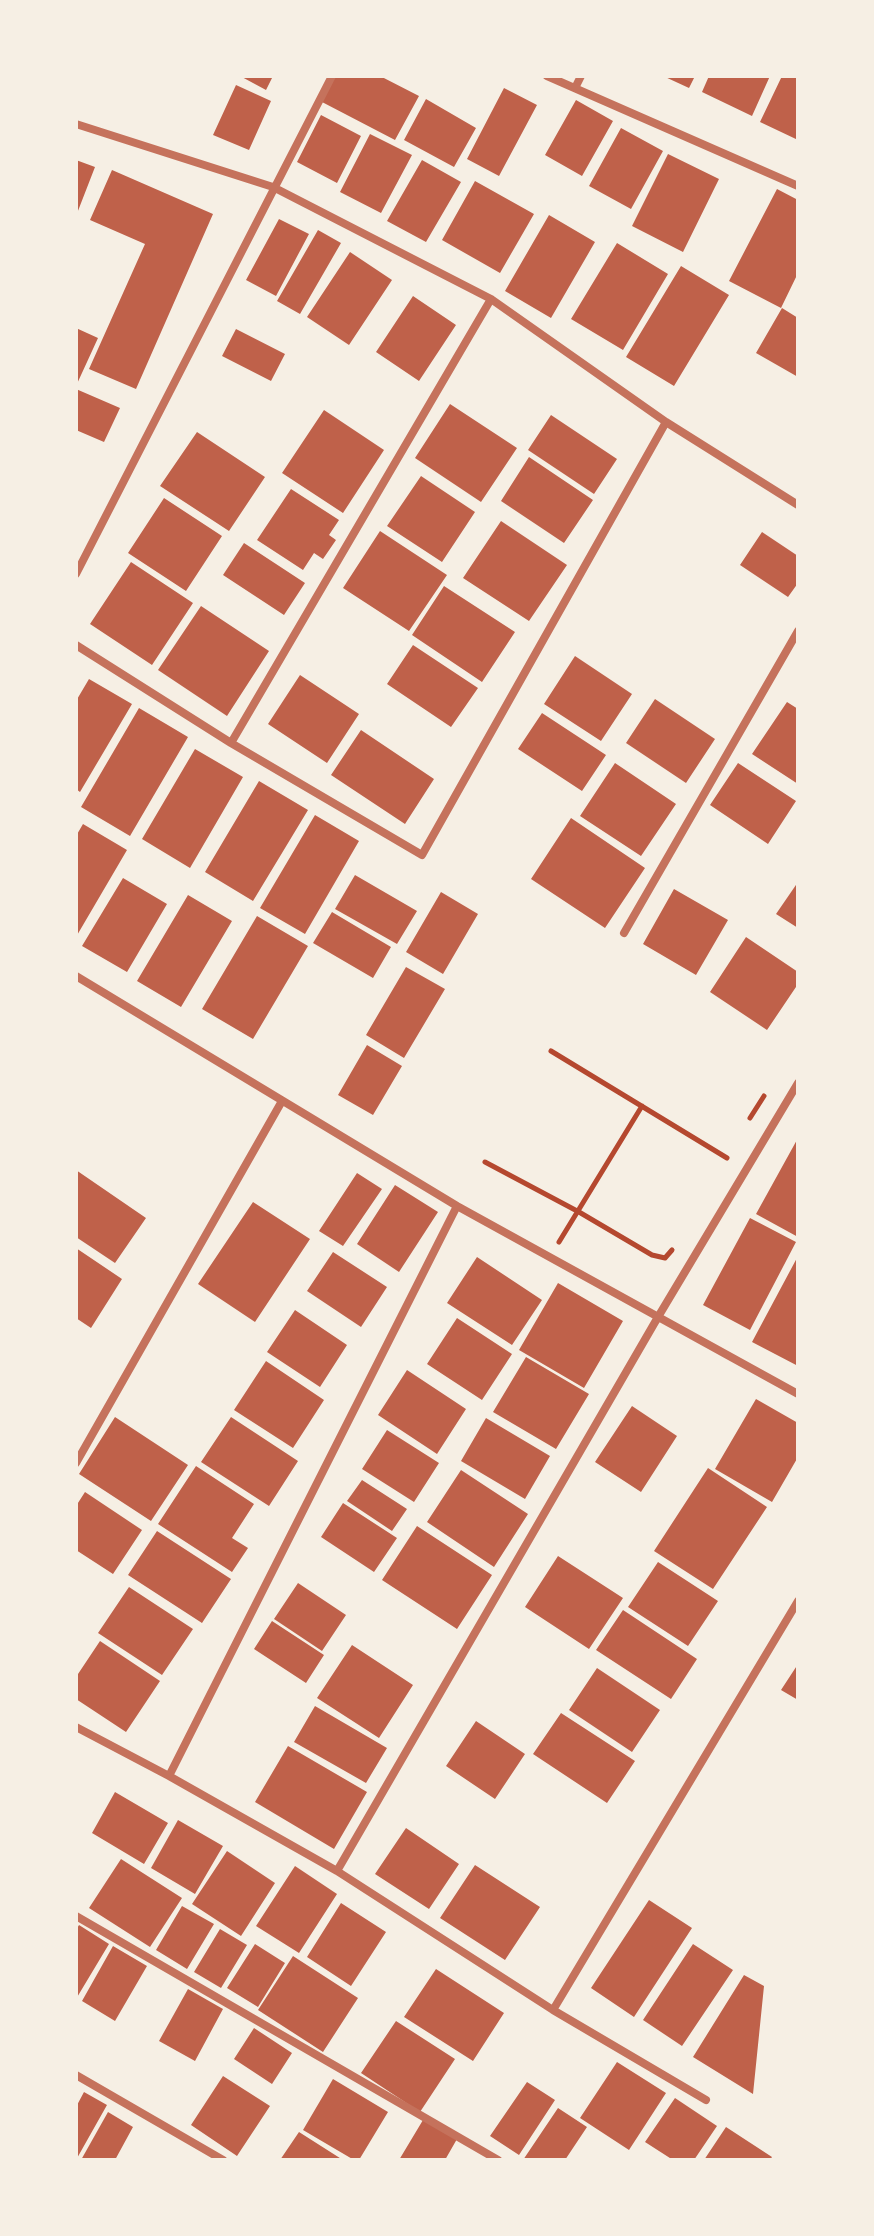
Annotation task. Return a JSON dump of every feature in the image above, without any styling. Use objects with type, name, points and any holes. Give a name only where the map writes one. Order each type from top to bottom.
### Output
[{"type":"street","points":[[76,574],[332,76]]},
{"type":"street","points":[[547,76],[798,186]]},
{"type":"street","points":[[575,88],[581,76]]},
{"type":"street","points":[[76,124],[273,187],[491,299],[666,422],[798,505]]},
{"type":"street","points":[[231,743],[491,299]]},
{"type":"street","points":[[76,645],[231,743],[422,855],[666,422]]},
{"type":"street","points":[[624,933],[798,631]]},
{"type":"street","points":[[76,976],[457,1206],[798,1394]]},
{"type":"street","points":[[337,1871],[658,1317],[798,1083]]},
{"type":"street","points":[[788,1099],[798,1105]]},
{"type":"street","points":[[76,1463],[282,1101]]},
{"type":"street","points":[[169,1776],[457,1206]]},
{"type":"street","points":[[553,2010],[798,1601]]},
{"type":"street","points":[[76,1727],[337,1871],[553,2010],[706,2100]]},
{"type":"street","points":[[76,1916],[498,2160]]},
{"type":"street","points":[[76,2075],[223,2160]]},
{"type":"path","points":[[551,1051],[727,1158]]},
{"type":"path","points":[[746,1124],[759,1102],[770,1091],[778,1091],[788,1099]]},
{"type":"path","points":[[549,1258],[642,1106]]},
{"type":"path","points":[[719,1170],[733,1147]]},
{"type":"path","points":[[485,1162],[658,1257],[665,1258],[676,1242]]},
{"type":"building","points":[[240,76],[273,76],[266,90]]},
{"type":"building","points":[[335,76],[380,76],[419,96],[395,140],[322,102]]},
{"type":"building","points":[[663,76],[695,76],[689,88]]},
{"type":"building","points":[[709,76],[770,76],[752,116],[702,92]]},
{"type":"building","points":[[782,76],[798,76],[798,140],[760,122]]},
{"type":"building","points":[[236,85],[271,101],[249,150],[213,135]]},
{"type":"building","points":[[504,88],[537,105],[499,176],[467,159]]},
{"type":"building","points":[[426,99],[476,128],[454,167],[404,140]]},
{"type":"building","points":[[576,100],[613,121],[582,176],[545,155]]},
{"type":"building","points":[[321,115],[361,136],[337,183],[297,162]]},
{"type":"building","points":[[621,128],[663,151],[631,209],[589,186]]},
{"type":"building","points":[[370,134],[412,155],[381,213],[340,192]]},
{"type":"building","points":[[668,154],[719,179],[683,252],[632,226]]},
{"type":"building","points":[[76,160],[95,167],[76,216]]},
{"type":"building","points":[[422,160],[461,182],[426,242],[387,221]]},
{"type":"building","points":[[112,170],[213,214],[136,389],[89,369],[145,244],[90,220]]},
{"type":"building","points":[[475,181],[534,214],[500,273],[442,240]]},
{"type":"building","points":[[777,189],[798,200],[798,273],[781,308],[729,281]]},
{"type":"building","points":[[549,215],[595,242],[551,318],[505,291]]},
{"type":"building","points":[[279,219],[309,234],[276,296],[246,280]]},
{"type":"building","points":[[318,230],[341,243],[300,314],[277,301]]},
{"type":"building","points":[[617,243],[668,274],[623,350],[571,319]]},
{"type":"building","points":[[350,252],[392,280],[349,345],[307,317]]},
{"type":"building","points":[[681,266],[729,295],[674,386],[626,357]]},
{"type":"building","points":[[413,296],[456,325],[419,381],[376,352]]},
{"type":"building","points":[[782,308],[798,318],[798,377],[756,353]]},
{"type":"building","points":[[76,328],[98,338],[76,386]]},
{"type":"building","points":[[236,329],[285,354],[271,381],[222,356]]},
{"type":"building","points":[[76,389],[120,408],[104,442],[76,430]]},
{"type":"building","points":[[450,404],[517,448],[481,502],[415,458]]},
{"type":"building","points":[[324,410],[384,450],[343,513],[282,473]]},
{"type":"building","points":[[551,415],[617,459],[594,494],[528,450]]},
{"type":"building","points":[[197,432],[265,477],[229,531],[160,486]]},
{"type":"building","points":[[529,457],[593,500],[564,543],[501,501]]},
{"type":"building","points":[[421,476],[475,512],[442,562],[387,526]]},
{"type":"building","points":[[291,489],[339,520],[329,535],[336,540],[323,559],[314,553],[303,570],[257,540]]},
{"type":"building","points":[[164,498],[222,536],[186,591],[128,553]]},
{"type":"building","points":[[501,521],[567,565],[529,621],[463,578]]},
{"type":"building","points":[[380,531],[447,575],[409,631],[343,588]]},
{"type":"building","points":[[762,532],[798,556],[798,583],[788,597],[740,565]]},
{"type":"building","points":[[244,543],[305,583],[284,615],[223,575]]},
{"type":"building","points":[[131,562],[193,603],[152,665],[90,624]]},
{"type":"building","points":[[444,586],[515,632],[482,682],[412,635]]},
{"type":"building","points":[[201,606],[269,651],[227,716],[158,670]]},
{"type":"building","points":[[413,645],[478,688],[451,727],[387,684]]},
{"type":"building","points":[[575,656],[632,694],[601,741],[544,704]]},
{"type":"building","points":[[300,675],[359,714],[327,763],[268,724]]},
{"type":"building","points":[[89,679],[132,704],[80,792],[76,789],[76,701]]},
{"type":"building","points":[[655,699],[715,739],[686,783],[626,743]]},
{"type":"building","points":[[787,702],[798,709],[798,784],[752,754]]},
{"type":"building","points":[[139,708],[188,737],[130,836],[81,807]]},
{"type":"building","points":[[542,713],[606,755],[582,791],[518,749]]},
{"type":"building","points":[[361,730],[434,779],[405,824],[331,775]]},
{"type":"building","points":[[195,749],[243,777],[190,868],[142,839]]},
{"type":"building","points":[[615,763],[676,804],[641,856],[580,816]]},
{"type":"building","points":[[738,763],[796,801],[768,844],[710,805]]},
{"type":"building","points":[[259,781],[308,810],[253,901],[205,872]]},
{"type":"building","points":[[315,815],[359,841],[305,934],[260,908]]},
{"type":"building","points":[[571,818],[645,868],[605,928],[531,879]]},
{"type":"building","points":[[83,824],[127,850],[76,937],[76,836]]},
{"type":"building","points":[[355,875],[417,911],[397,944],[335,909]]},
{"type":"building","points":[[123,878],[167,904],[127,972],[82,946]]},
{"type":"building","points":[[798,882],[798,928],[776,914]]},
{"type":"building","points":[[674,889],[728,920],[696,975],[643,944]]},
{"type":"building","points":[[441,892],[478,914],[443,974],[406,952]]},
{"type":"building","points":[[188,895],[232,921],[181,1007],[137,981]]},
{"type":"building","points":[[332,912],[391,947],[373,978],[313,943]]},
{"type":"building","points":[[257,916],[308,946],[253,1039],[202,1009]]},
{"type":"building","points":[[746,937],[798,972],[798,984],[767,1030],[710,992]]},
{"type":"building","points":[[406,967],[445,989],[404,1058],[366,1035]]},
{"type":"building","points":[[367,1045],[402,1066],[373,1115],[338,1095]]},
{"type":"building","points":[[798,1138],[798,1237],[756,1214]]},
{"type":"building","points":[[76,1170],[146,1218],[115,1263],[76,1237]]},
{"type":"building","points":[[357,1173],[382,1189],[343,1246],[319,1231]]},
{"type":"building","points":[[395,1185],[438,1212],[399,1272],[357,1244]]},
{"type":"building","points":[[253,1202],[310,1239],[255,1322],[198,1284]]},
{"type":"building","points":[[750,1218],[796,1242],[750,1330],[703,1305]]},
{"type":"building","points":[[76,1248],[122,1279],[91,1328],[76,1318]]},
{"type":"building","points":[[333,1252],[387,1287],[361,1327],[307,1291]]},
{"type":"building","points":[[798,1256],[798,1366],[752,1342]]},
{"type":"building","points":[[477,1257],[542,1300],[512,1345],[447,1303]]},
{"type":"building","points":[[558,1283],[623,1321],[584,1388],[519,1350]]},
{"type":"building","points":[[295,1310],[347,1345],[320,1387],[267,1352]]},
{"type":"building","points":[[457,1318],[512,1354],[482,1400],[427,1364]]},
{"type":"building","points":[[526,1357],[589,1394],[556,1449],[493,1412]]},
{"type":"building","points":[[266,1361],[324,1400],[293,1448],[234,1410]]},
{"type":"building","points":[[407,1370],[466,1409],[437,1454],[378,1415]]},
{"type":"building","points":[[756,1399],[798,1423],[798,1457],[772,1502],[715,1469]]},
{"type":"building","points":[[632,1406],[677,1436],[641,1492],[595,1462]]},
{"type":"building","points":[[115,1417],[188,1465],[151,1521],[79,1474]]},
{"type":"building","points":[[231,1417],[298,1461],[269,1506],[201,1462]]},
{"type":"building","points":[[486,1418],[550,1456],[525,1499],[461,1461]]},
{"type":"building","points":[[387,1430],[439,1463],[414,1502],[362,1469]]},
{"type":"building","points":[[196,1466],[254,1504],[232,1538],[248,1548],[232,1572],[158,1524]]},
{"type":"building","points":[[708,1468],[767,1507],[713,1589],[654,1551]]},
{"type":"building","points":[[461,1470],[528,1514],[494,1567],[427,1522]]},
{"type":"building","points":[[362,1480],[407,1509],[392,1531],[347,1501]]},
{"type":"building","points":[[85,1492],[142,1530],[113,1574],[76,1550],[76,1506]]},
{"type":"building","points":[[343,1503],[397,1538],[374,1572],[321,1537]]},
{"type":"building","points":[[417,1526],[492,1575],[457,1629],[382,1580]]},
{"type":"building","points":[[157,1531],[231,1579],[202,1623],[128,1575]]},
{"type":"building","points":[[558,1556],[623,1598],[589,1649],[525,1607]]},
{"type":"building","points":[[658,1562],[718,1601],[688,1646],[628,1607]]},
{"type":"building","points":[[298,1583],[346,1615],[322,1651],[274,1619]]},
{"type":"building","points":[[129,1587],[193,1629],[162,1675],[98,1633]]},
{"type":"building","points":[[623,1610],[697,1659],[671,1699],[596,1650]]},
{"type":"building","points":[[272,1621],[324,1655],[306,1683],[254,1649]]},
{"type":"building","points":[[100,1641],[160,1681],[126,1732],[76,1699],[76,1677]]},
{"type":"building","points":[[352,1645],[413,1685],[379,1738],[317,1698]]},
{"type":"building","points":[[798,1664],[798,1700],[781,1690]]},
{"type":"building","points":[[597,1668],[660,1710],[632,1752],[569,1710]]},
{"type":"building","points":[[315,1706],[387,1748],[366,1783],[294,1742]]},
{"type":"building","points":[[561,1713],[635,1761],[607,1803],[533,1754]]},
{"type":"building","points":[[476,1721],[525,1754],[495,1799],[446,1766]]},
{"type":"building","points":[[288,1746],[367,1792],[334,1849],[255,1802]]},
{"type":"building","points":[[115,1792],[168,1823],[144,1864],[92,1833]]},
{"type":"building","points":[[178,1820],[223,1846],[195,1894],[151,1868]]},
{"type":"building","points":[[406,1828],[459,1864],[429,1909],[375,1874]]},
{"type":"building","points":[[227,1851],[275,1883],[241,1936],[192,1904]]},
{"type":"building","points":[[121,1859],[182,1898],[150,1947],[89,1908]]},
{"type":"building","points":[[475,1865],[540,1907],[505,1960],[440,1918]]},
{"type":"building","points":[[295,1866],[337,1894],[299,1953],[256,1926]]},
{"type":"building","points":[[649,1900],[692,1928],[634,2017],[591,1988]]},
{"type":"building","points":[[341,1903],[386,1932],[351,1986],[307,1957]]},
{"type":"building","points":[[182,1906],[214,1924],[187,1969],[156,1950]]},
{"type":"building","points":[[79,1925],[109,1944],[76,1999],[76,1930]]},
{"type":"building","points":[[220,1929],[247,1945],[221,1988],[194,1972]]},
{"type":"building","points":[[255,1944],[285,1963],[258,2007],[227,1988]]},
{"type":"building","points":[[693,1944],[733,1970],[682,2046],[643,2020]]},
{"type":"building","points":[[113,1946],[147,1966],[115,2021],[82,2001]]},
{"type":"building","points":[[293,1956],[358,1998],[323,2052],[258,2010]]},
{"type":"building","points":[[436,1969],[504,2013],[473,2061],[404,2017]]},
{"type":"building","points":[[744,1975],[764,1986],[753,2094],[693,2057]]},
{"type":"building","points":[[188,1989],[223,2009],[195,2061],[159,2041]]},
{"type":"building","points":[[396,2021],[455,2059],[420,2112],[361,2073]]},
{"type":"building","points":[[254,2028],[292,2053],[272,2084],[234,2059]]},
{"type":"building","points":[[617,2062],[666,2093],[629,2150],[580,2118]]},
{"type":"building","points":[[223,2076],[270,2106],[237,2156],[191,2125]]},
{"type":"building","points":[[333,2079],[388,2112],[359,2160],[303,2130]]},
{"type":"building","points":[[527,2082],[555,2100],[519,2155],[490,2136]]},
{"type":"building","points":[[84,2092],[107,2105],[76,2160],[76,2107]]},
{"type":"building","points":[[675,2098],[717,2126],[694,2160],[673,2160],[645,2142]]},
{"type":"building","points":[[558,2108],[587,2127],[565,2160],[523,2160]]},
{"type":"building","points":[[108,2112],[133,2127],[115,2160],[81,2160]]},
{"type":"building","points":[[423,2120],[457,2139],[445,2160],[399,2160]]},
{"type":"building","points":[[726,2127],[772,2157],[770,2160],[704,2160]]},
{"type":"building","points":[[299,2132],[343,2160],[280,2160]]}]
